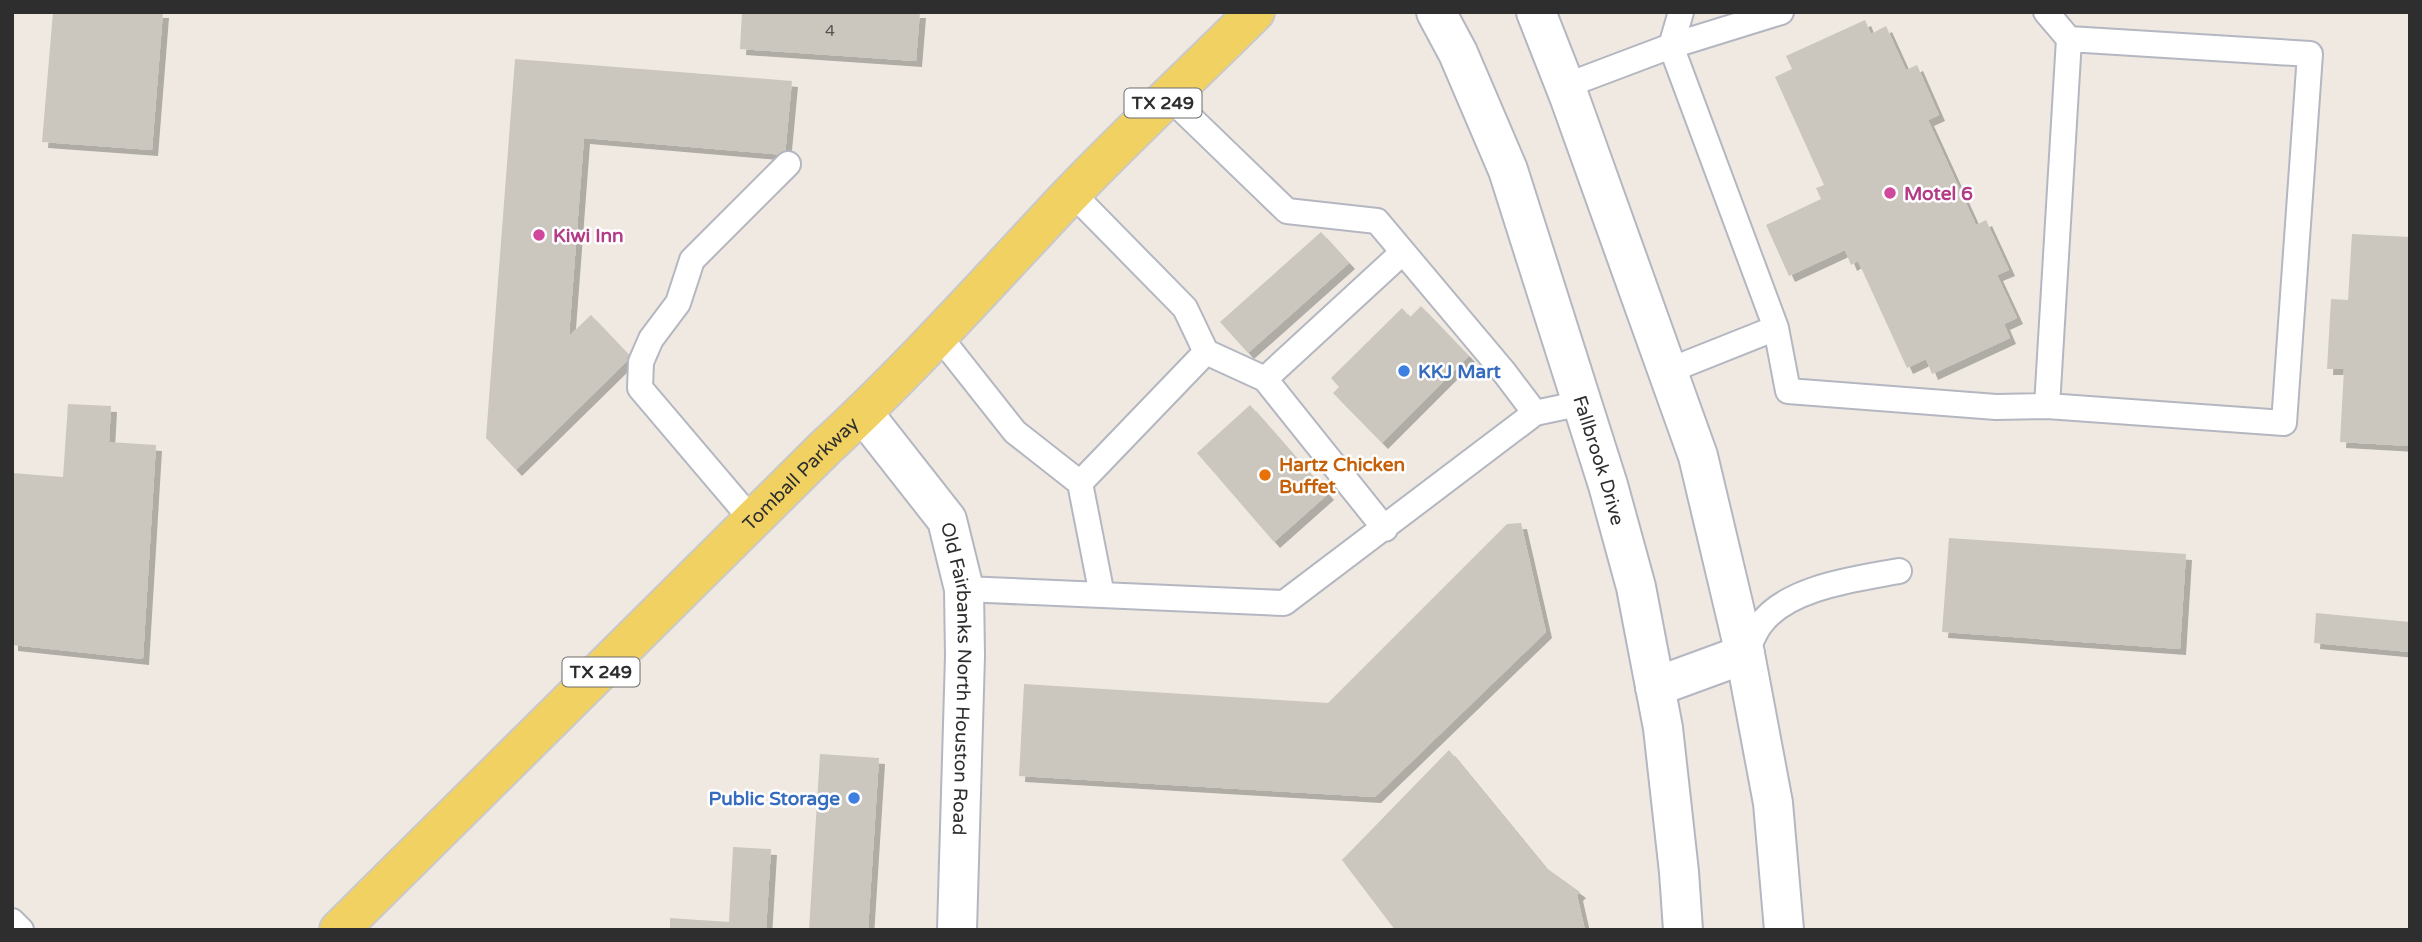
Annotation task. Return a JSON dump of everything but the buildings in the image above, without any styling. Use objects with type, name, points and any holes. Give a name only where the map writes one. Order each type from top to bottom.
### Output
[{"type":"main road","name":"Tomball Parkway","points":[[340,930],[863,413],[1072,193],[1255,12]]},
{"type":"main road","name":"Fallbrook Drive","points":[[1436,12],[1458,53],[1508,170],[1582,403],[1636,587],[1663,728],[1683,930]]},
{"type":"main road","points":[[1536,12],[1698,456],[1745,654],[1773,803],[1784,930]]},
{"type":"main road","name":"Old Fairbanks North Houston Road","points":[[863,413],[947,520],[964,589],[965,656],[957,930]]},
{"type":"main road","points":[[1655,687],[1745,654]]},
{"type":"lane","points":[[1681,12],[1671,46],[1776,328],[1787,391],[1996,407],[2047,406],[2284,424],[2310,54],[2069,39]]},
{"type":"lane","points":[[1565,86],[1671,46],[1781,12]]},
{"type":"lane","points":[[2046,12],[2069,39],[2047,406]]},
{"type":"lane","points":[[1170,97],[1287,211],[1377,221],[1504,372],[1535,413]]},
{"type":"lane","points":[[753,521],[640,388],[639,377],[641,362],[650,339],[678,303],[692,260],[788,164]]},
{"type":"lane","points":[[1072,193],[1185,309],[1206,352],[1265,379],[1385,528]]},
{"type":"lane","points":[[1265,379],[1403,252]]},
{"type":"lane","points":[[1668,371],[1776,328]]},
{"type":"lane","points":[[939,336],[1015,432],[1080,483],[1102,595]]},
{"type":"lane","points":[[1080,483],[1206,352]]},
{"type":"lane","points":[[964,589],[1284,603],[1535,413],[1582,403]]},
{"type":"lane","points":[[1745,654],[1760,625],[1776,609],[1820,587],[1899,571]]},
{"type":"lane","points":[[12,920],[22,930]]},
{"type":"place","name":"Motel 6","points":[[1890,193]]},
{"type":"place","name":"Kiwi Inn","points":[[539,235]]},
{"type":"place","name":"KKJ Mart","points":[[1404,371]]},
{"type":"place","name":"Hartz Chicken Buffet","points":[[1265,475]]},
{"type":"place","name":"Public Storage","points":[[854,798]]}]
